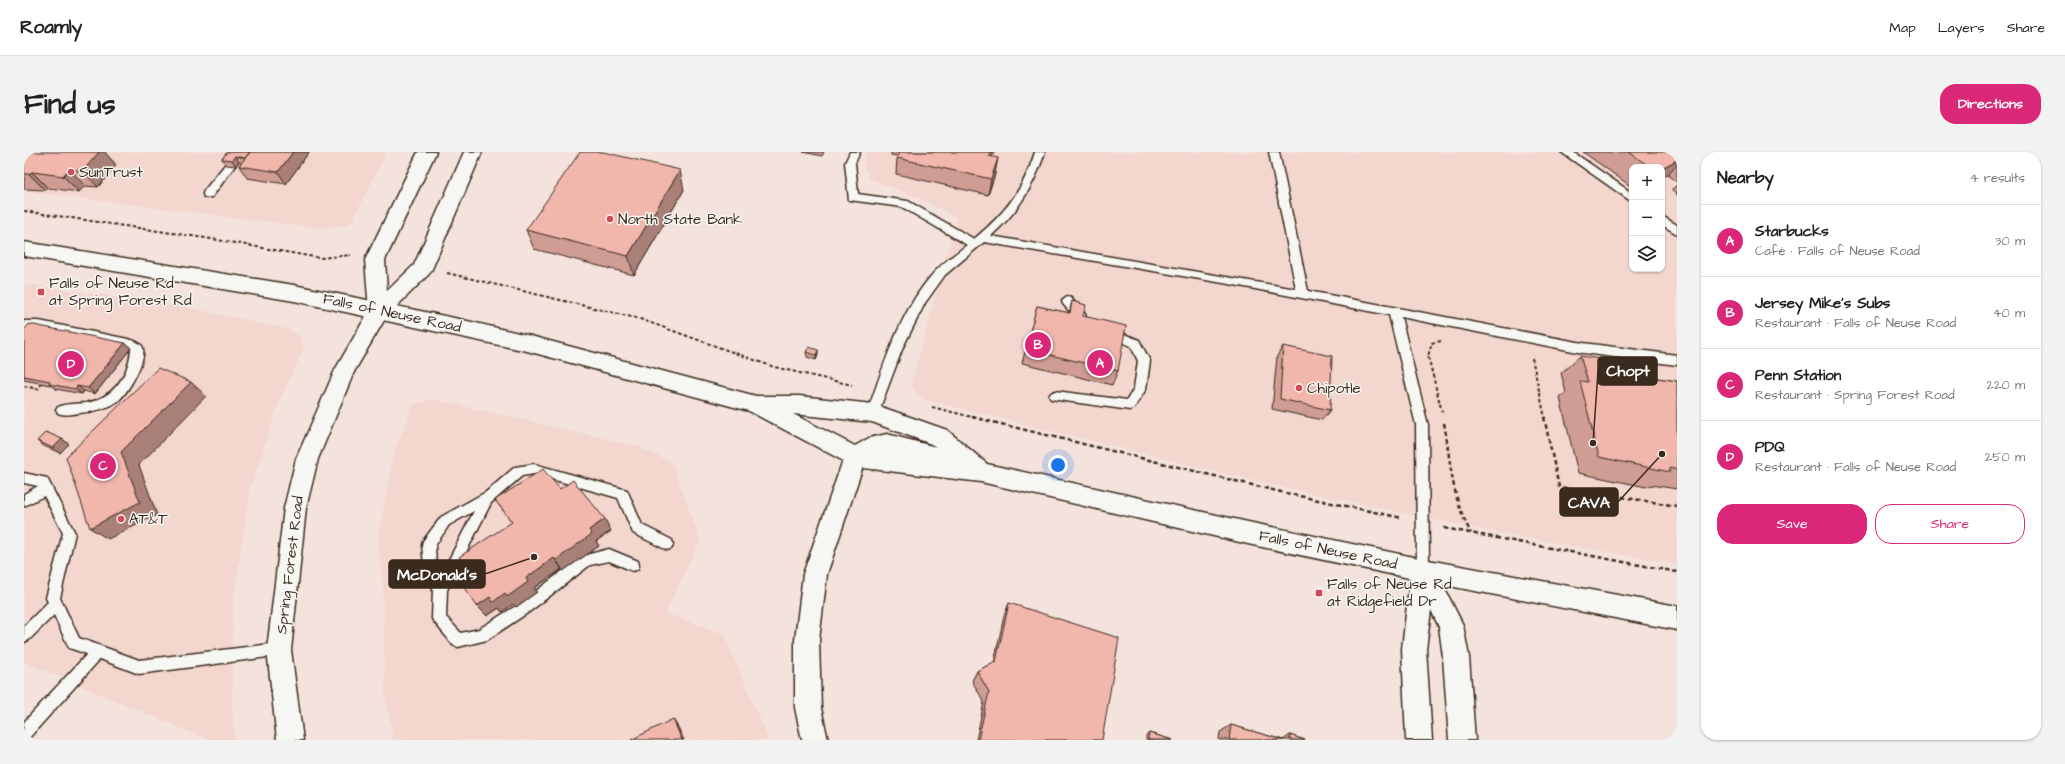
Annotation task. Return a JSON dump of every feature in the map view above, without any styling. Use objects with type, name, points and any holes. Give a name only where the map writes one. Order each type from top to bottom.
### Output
[{"type":"main road","points":[[379,311],[375,260],[427,152]]},
{"type":"main road","name":"Spring Forest Road","points":[[290,740],[279,650],[295,508],[307,459],[346,370],[379,311],[422,269],[473,152]]},
{"type":"main road","name":"Falls of Neuse Road","points":[[24,248],[294,293],[459,326],[520,341],[754,404],[855,457],[981,472],[1248,533],[1423,570],[1677,618]]},
{"type":"main road","name":"Falls of Neuse Road","points":[[754,404],[799,405],[873,413],[939,437],[981,472]]},
{"type":"main road","points":[[815,740],[808,708],[807,640],[815,574],[855,457]]},
{"type":"main road","points":[[1419,740],[1414,649],[1423,570]]},
{"type":"main road","points":[[1423,570],[1451,625],[1456,657],[1462,740]]},
{"type":"lane","points":[[208,194],[240,152]]},
{"type":"lane","points":[[855,152],[850,163],[853,197],[904,204],[978,241],[1210,277],[1583,348],[1677,360]]},
{"type":"lane","points":[[873,413],[890,365],[908,324],[931,284],[962,252],[978,241],[1017,205],[1034,173],[1040,152]]},
{"type":"lane","points":[[1274,152],[1303,295]]},
{"type":"lane","points":[[1566,152],[1629,196]]},
{"type":"lane","points":[[1665,222],[1677,230]]},
{"type":"lane","points":[[1055,396],[1130,405],[1140,389],[1144,361],[1135,343],[1091,326],[1067,301]]},
{"type":"lane","points":[[1394,313],[1422,425],[1423,570]]},
{"type":"lane","points":[[24,325],[39,325],[121,341],[133,344],[137,348],[136,358],[128,381],[122,392],[114,399],[92,406],[62,410]]},
{"type":"lane","points":[[440,589],[430,565],[428,545],[445,521],[491,496],[519,471],[534,469],[578,480],[623,494],[637,529],[667,544]]},
{"type":"lane","points":[[24,478],[44,482],[69,532],[53,598],[74,643],[139,667],[279,650]]},
{"type":"lane","points":[[24,500],[46,488]]},
{"type":"lane","points":[[491,496],[440,589],[438,618],[458,640],[482,636],[524,608],[586,560],[609,555],[633,565]]},
{"type":"lane","points":[[24,635],[56,604]]},
{"type":"lane","points":[[24,733],[98,652]]},
{"type":"path","points":[[24,211],[212,239],[320,258],[330,258],[344,253]]},
{"type":"path","points":[[455,275],[468,280],[487,282],[640,319],[774,367],[848,384]]},
{"type":"path","points":[[1444,340],[1432,343],[1428,356],[1445,427],[1451,482],[1460,516],[1471,534],[1677,572]]},
{"type":"path","points":[[1531,354],[1559,487],[1677,506]]},
{"type":"path","points":[[24,386],[38,389],[42,383]]},
{"type":"path","points":[[924,405],[1274,490],[1375,512]]},
{"type":"shaded area","points":[[49,152],[387,152],[350,225],[317,228],[24,191],[24,179]]},
{"type":"shaded area","points":[[868,152],[1677,152],[1677,564],[1493,532],[1369,506],[1238,477],[922,399],[911,385],[957,218],[915,196],[870,179],[863,164]]},
{"type":"shaded area","points":[[24,284],[186,307],[287,329],[301,337],[304,348],[280,400],[251,485],[233,602],[232,713],[236,740],[209,740],[24,662]]},
{"type":"shaded area","points":[[432,399],[637,446],[672,463],[700,540],[665,613],[724,634],[769,740],[393,740],[385,691],[383,590],[378,539],[394,452],[413,405]]},
{"type":"building","points":[[24,152],[99,152],[83,171],[69,169],[63,176],[32,172],[29,174],[24,174]]},
{"type":"building","points":[[227,152],[250,152],[245,158],[235,156],[232,160],[222,159]]},
{"type":"building","points":[[250,152],[293,152],[278,172],[239,166]]},
{"type":"building","name":"North State Bank","points":[[580,152],[603,152],[680,170],[628,256],[526,230]]},
{"type":"building","points":[[899,152],[991,152],[989,156],[998,158],[991,179],[897,158]]},
{"type":"building","points":[[1629,152],[1677,152],[1677,160],[1665,166],[1665,164],[1646,164]]},
{"type":"building","points":[[1072,301],[1086,305],[1083,316],[1126,326],[1118,371],[1025,349],[1037,306],[1070,313]]},
{"type":"building","points":[[29,324],[125,343],[88,388],[77,386],[75,389],[49,384],[50,381],[24,376],[24,330]]},
{"type":"building","name":"Chipotle","points":[[1283,346],[1332,356],[1330,410],[1280,399]]},
{"type":"building","points":[[809,347],[818,350],[816,355],[806,352]]},
{"type":"building","points":[[1580,356],[1634,364],[1637,375],[1677,381],[1677,470],[1670,468],[1670,472],[1599,457],[1580,381],[1588,382]]},
{"type":"building","points":[[158,368],[191,382],[121,452],[140,502],[90,528],[66,457]]},
{"type":"building","points":[[46,432],[62,439],[53,448],[37,441]]},
{"type":"building","points":[[543,469],[560,489],[573,480],[605,519],[589,530],[592,534],[556,560],[554,558],[526,578],[528,582],[507,597],[505,593],[493,602],[490,597],[477,606],[452,571],[463,563],[459,557],[512,522],[495,500]]},
{"type":"building","points":[[1009,603],[1119,638],[1102,740],[978,740],[989,692],[977,671],[996,661]]},
{"type":"building","points":[[673,719],[682,740],[631,740]]},
{"type":"building","points":[[1231,725],[1283,740],[1229,740]]},
{"type":"building","points":[[1149,733],[1173,740],[1148,740]]},
{"type":"building","points":[[1290,735],[1305,740],[1290,740]]},
{"type":"place","name":"SunTrust","points":[[71,172]]},
{"type":"place","name":"North State Bank","points":[[610,219]]},
{"type":"place","name":"Falls of Neuse Rd at Spring Forest Rd","points":[[41,292]]},
{"type":"place","name":"Jersey Mike's Subs","points":[[1038,345]]},
{"type":"place","name":"Starbucks","points":[[1100,363]]},
{"type":"place","name":"PDQ","points":[[71,364]]},
{"type":"place","name":"Chipotle","points":[[1299,388]]},
{"type":"place","name":"Chopt","points":[[1593,443]]},
{"type":"place","name":"CAVA","points":[[1662,454]]},
{"type":"place","name":"Penn Station","points":[[103,466]]},
{"type":"place","name":"AT&T","points":[[121,519]]},
{"type":"place","name":"McDonald's","points":[[534,557]]},
{"type":"place","name":"Falls of Neuse Rd at Ridgefield Dr","points":[[1319,593]]}]
